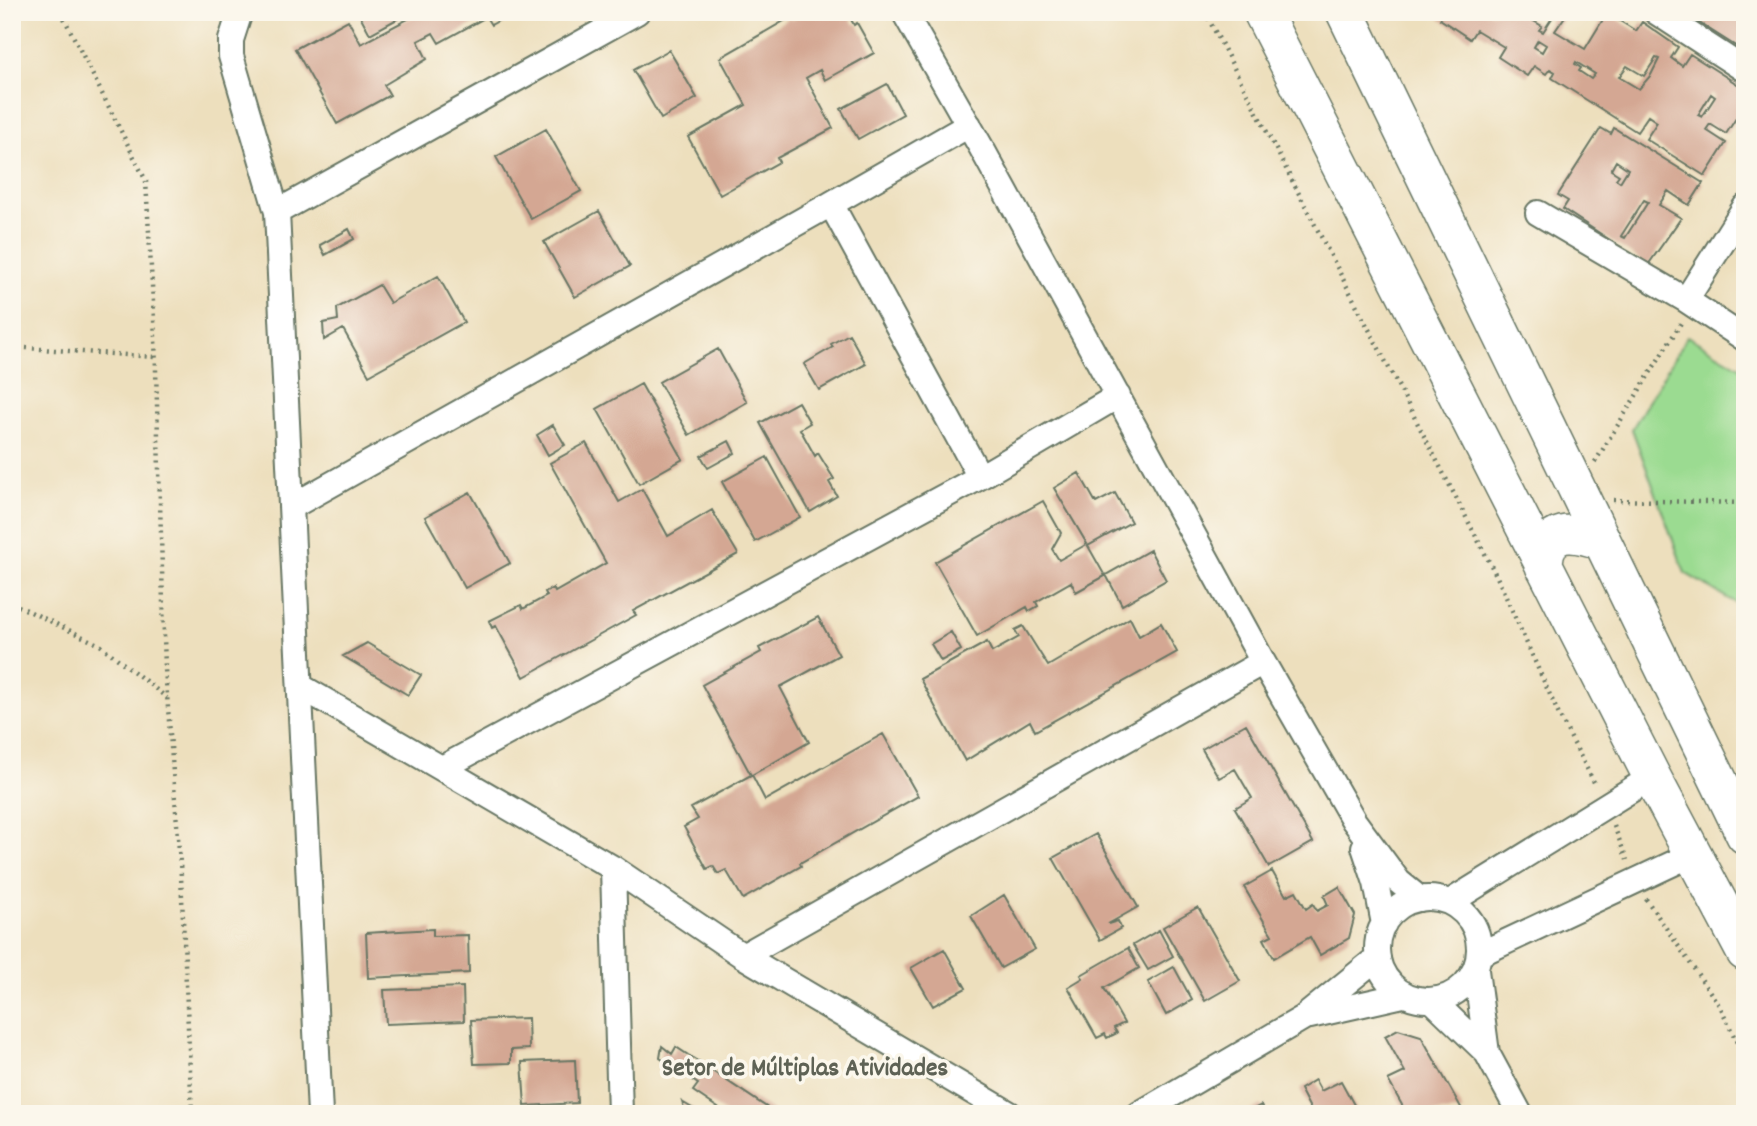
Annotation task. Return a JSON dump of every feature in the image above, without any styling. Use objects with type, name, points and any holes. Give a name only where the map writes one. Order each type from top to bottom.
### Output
[{"type":"main road","points":[[1262,12],[1652,777],[1745,952]]},
{"type":"main road","points":[[1345,12],[1745,835]]},
{"type":"main road","points":[[1544,566],[1550,542],[1559,536],[1571,532],[1602,541]]},
{"type":"street","points":[[240,12],[231,40],[231,56],[277,212],[320,1114]]},
{"type":"street","points":[[277,212],[638,12]]},
{"type":"street","points":[[904,12],[970,125],[1263,662],[1354,821],[1399,882],[1420,899]]},
{"type":"street","points":[[1656,12],[1745,70]]},
{"type":"street","points":[[291,507],[970,125]]},
{"type":"street","points":[[831,204],[980,477]]},
{"type":"street","points":[[1689,302],[1745,207]]},
{"type":"street","points":[[1538,213],[1689,302],[1745,339]]},
{"type":"street","points":[[442,768],[980,477],[1118,396]]},
{"type":"street","points":[[743,956],[1263,662]]},
{"type":"street","points":[[300,686],[613,869],[743,956],[1010,1114]]},
{"type":"street","points":[[1450,902],[1652,777]]},
{"type":"street","points":[[1354,821],[1376,883],[1384,924]]},
{"type":"street","points":[[1303,1018],[1403,995],[1433,1001],[1459,992],[1478,962],[1634,880],[1693,854]]},
{"type":"street","points":[[613,869],[620,1114]]},
{"type":"street","points":[[1403,995],[1382,972],[1377,943],[1384,924],[1399,907],[1420,899],[1450,902],[1467,915],[1478,933],[1478,962],[1487,1053]]},
{"type":"street","points":[[1139,1114],[1303,1018],[1378,957]]},
{"type":"street","points":[[1433,1001],[1487,1053],[1520,1114]]},
{"type":"path","points":[[61,12],[146,181],[167,699],[181,876],[192,1114]]},
{"type":"path","points":[[1205,12],[1497,577],[1559,715],[1606,804],[1634,880],[1721,1008],[1745,1060]]},
{"type":"path","points":[[1576,488],[1595,462],[1689,302]]},
{"type":"path","points":[[12,348],[155,357]]},
{"type":"path","points":[[1576,488],[1745,503]]},
{"type":"path","points":[[12,603],[100,645],[167,699]]},
{"type":"green space","points":[[1687,336],[1745,370],[1745,595],[1739,605],[1685,573],[1632,429]]},
{"type":"building","points":[[358,12],[396,12],[399,18],[370,34]]},
{"type":"building","points":[[421,12],[500,12],[503,18],[491,25],[486,17],[439,43],[433,33],[418,41],[427,59],[384,85],[390,95],[337,124],[295,49],[348,20],[361,44]]},
{"type":"building","points":[[807,12],[847,12],[854,25],[857,23],[874,53],[825,80],[820,70],[806,78],[833,128],[777,158],[779,162],[720,195],[688,137],[746,105],[720,58],[791,17],[792,20]]},
{"type":"building","points":[[1445,12],[1528,12],[1525,16],[1542,26],[1539,30],[1543,32],[1552,18],[1543,12],[1568,12],[1555,31],[1585,49],[1607,13],[1636,31],[1642,22],[1678,47],[1671,58],[1682,66],[1690,54],[1745,89],[1745,115],[1740,112],[1726,134],[1710,124],[1706,130],[1726,143],[1705,176],[1646,139],[1657,122],[1648,116],[1637,132],[1552,78],[1555,72],[1550,69],[1546,74],[1534,66],[1527,76],[1498,57],[1504,47],[1476,30],[1470,39],[1440,19]],"holes":[[[1538,40],[1546,45],[1542,52],[1534,47]],[[1656,58],[1659,59],[1651,75],[1639,89],[1619,77],[1627,66],[1644,76]],[[1576,62],[1595,74],[1591,79],[1579,71],[1581,68]],[[1711,94],[1715,97],[1702,117],[1698,115]]]},
{"type":"building","points":[[1685,12],[1745,12],[1745,52],[1687,15]]},
{"type":"building","points":[[669,50],[697,98],[661,119],[633,70]]},
{"type":"building","points":[[887,84],[903,114],[858,139],[841,109]]},
{"type":"building","points":[[1601,128],[1611,134],[1614,128],[1703,183],[1689,205],[1668,191],[1659,205],[1681,218],[1648,265],[1563,209],[1568,201],[1558,195]],"holes":[[[1616,161],[1628,169],[1620,182],[1616,179],[1619,175],[1611,170]],[[1644,200],[1648,202],[1625,238],[1621,236]]]},
{"type":"building","points":[[546,129],[581,191],[531,219],[496,157]]},
{"type":"building","points":[[599,211],[630,266],[575,297],[544,242]]},
{"type":"building","points":[[349,229],[354,239],[325,255],[320,245]]},
{"type":"building","points":[[438,276],[464,322],[369,375],[343,329],[324,340],[323,323],[338,320],[337,308],[379,285],[390,303]]},
{"type":"building","points":[[849,334],[866,364],[819,390],[804,364]]},
{"type":"building","points":[[718,349],[747,402],[689,435],[659,382]]},
{"type":"building","points":[[641,384],[683,459],[639,484],[597,409]]},
{"type":"building","points":[[798,402],[810,423],[800,429],[815,456],[818,453],[834,479],[829,482],[837,496],[810,512],[760,423]]},
{"type":"building","points":[[553,425],[565,445],[548,455],[537,435]]},
{"type":"building","points":[[729,441],[735,453],[708,468],[701,456]]},
{"type":"building","points":[[586,443],[619,502],[642,489],[668,536],[712,510],[738,554],[633,611],[636,615],[524,677],[496,626],[492,628],[489,621],[521,605],[523,609],[547,596],[545,592],[553,588],[555,592],[606,563],[550,463]]},
{"type":"building","points":[[767,457],[800,517],[755,542],[722,482]]},
{"type":"building","points":[[1079,473],[1096,503],[1115,493],[1131,522],[1088,546],[1105,576],[1076,592],[1071,582],[1036,602],[1038,606],[1029,611],[1027,607],[977,636],[935,562],[1043,501],[1061,533],[1052,549],[1059,560],[1087,544],[1054,488]]},
{"type":"building","points":[[470,492],[510,563],[465,588],[425,517]]},
{"type":"building","points":[[1150,550],[1166,580],[1122,605],[1106,575]]},
{"type":"building","points":[[818,617],[839,655],[780,687],[809,742],[752,775],[765,800],[883,734],[918,796],[800,863],[801,866],[743,899],[726,870],[718,874],[713,866],[707,869],[684,827],[698,819],[691,808],[751,775],[702,685],[761,652],[759,648]]},
{"type":"building","points":[[1130,618],[1139,636],[1161,623],[1177,652],[1035,731],[1030,721],[965,761],[920,679],[987,642],[992,652],[1019,637],[1015,630],[1023,626],[1048,666]]},
{"type":"building","points":[[951,632],[961,650],[941,661],[931,644]]},
{"type":"building","points":[[367,643],[421,675],[408,695],[343,656]]},
{"type":"building","points":[[1246,724],[1313,842],[1269,867],[1235,808],[1252,798],[1235,769],[1219,778],[1202,749]]},
{"type":"building","points":[[1096,834],[1138,907],[1108,924],[1118,921],[1121,928],[1100,940],[1053,858]]},
{"type":"building","points":[[1272,871],[1286,896],[1296,891],[1306,909],[1313,904],[1317,911],[1328,905],[1324,896],[1339,887],[1355,915],[1349,938],[1320,955],[1310,937],[1274,958],[1264,939],[1272,935],[1244,887]]},
{"type":"building","points":[[1004,895],[1035,949],[1001,968],[971,916]]},
{"type":"building","points":[[1198,907],[1240,981],[1205,1001],[1163,927]]},
{"type":"building","points":[[433,929],[433,936],[468,935],[469,973],[368,978],[366,933]]},
{"type":"building","points":[[1159,930],[1173,956],[1148,970],[1133,945]]},
{"type":"building","points":[[1128,948],[1139,968],[1104,988],[1124,1023],[1114,1028],[1117,1033],[1107,1038],[1105,1034],[1097,1038],[1068,987],[1083,978],[1081,975]]},
{"type":"building","points":[[944,949],[966,988],[933,1006],[911,968]]},
{"type":"building","points":[[1174,967],[1192,1000],[1166,1015],[1148,982]]},
{"type":"building","points":[[463,987],[464,1021],[386,1024],[384,990]]},
{"type":"building","points":[[528,1018],[529,1049],[511,1050],[511,1063],[474,1064],[471,1020]]},
{"type":"building","points":[[1398,1029],[1421,1036],[1463,1111],[1407,1114],[1388,1080],[1405,1072],[1385,1036]]},
{"type":"building","points":[[662,1046],[672,1054],[676,1047],[777,1114],[727,1114],[693,1091],[698,1084],[660,1058]]},
{"type":"building","points":[[575,1060],[577,1103],[525,1106],[522,1062]]},
{"type":"building","points":[[1315,1080],[1321,1091],[1341,1081],[1359,1114],[1313,1114],[1300,1089]]},
{"type":"building","points":[[682,1102],[702,1114],[686,1114]]},
{"type":"building","points":[[1261,1105],[1266,1114],[1245,1114]]},
{"type":"district","name":"Setor de Múltiplas Atividades","points":[[805,1069]]}]
